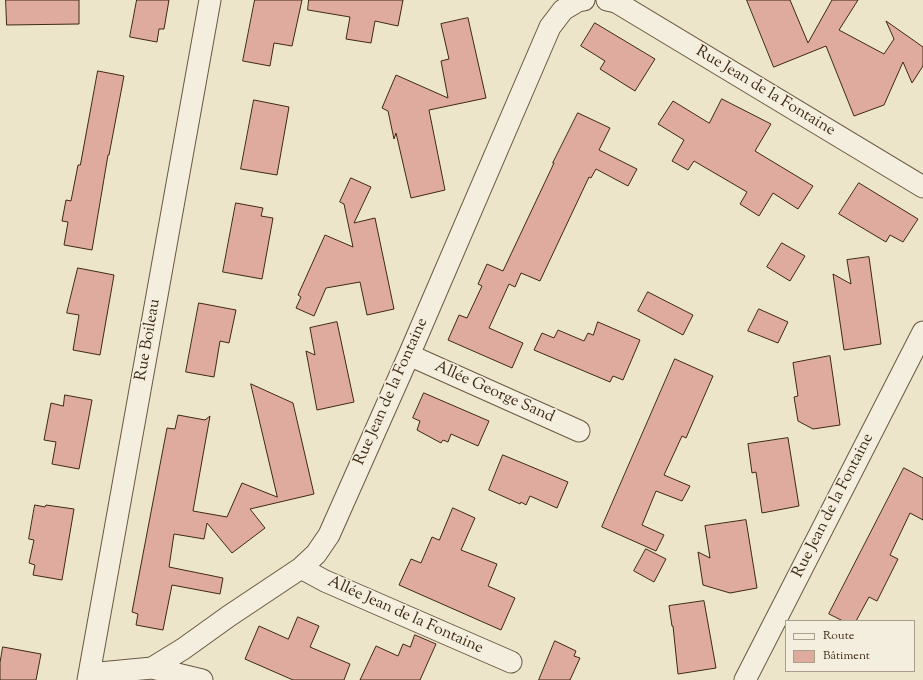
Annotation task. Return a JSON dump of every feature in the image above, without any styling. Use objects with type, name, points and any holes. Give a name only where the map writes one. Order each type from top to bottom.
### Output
[{"type":"street","name":"Rue Boileau","points":[[89,677],[210,0]]},
{"type":"street","name":"Rue Jean de la Fontaine","points":[[89,677],[152,668],[183,649],[301,568],[316,554],[330,535],[550,27],[563,10],[578,1],[584,0]]},
{"type":"street","name":"Rue Jean de la Fontaine","points":[[607,0],[616,2],[923,187]]},
{"type":"street","name":"Rue Jean de la Fontaine","points":[[745,680],[923,332]]},
{"type":"street","name":"Allée George Sand","points":[[409,355],[579,431]]},
{"type":"street","name":"Allée Jean de la Fontaine","points":[[301,568],[325,582],[511,662]]},
{"type":"street","points":[[152,668],[202,680]]},
{"type":"building","points":[[6,0],[79,0],[79,24],[7,25]]},
{"type":"building","points":[[137,0],[169,0],[164,29],[159,29],[157,42],[130,37]]},
{"type":"building","points":[[255,0],[302,0],[292,46],[274,43],[270,66],[243,61]]},
{"type":"building","points":[[309,0],[403,0],[398,26],[375,21],[371,43],[346,39],[350,17],[308,10]]},
{"type":"building","points":[[747,0],[790,0],[808,43],[832,0],[858,0],[839,30],[884,54],[894,39],[886,21],[923,47],[923,66],[912,83],[903,62],[884,105],[854,116],[826,46],[774,67]]},
{"type":"building","points":[[468,18],[486,98],[429,110],[445,190],[411,198],[396,133],[394,139],[388,111],[382,108],[396,75],[448,98],[441,61],[449,59],[441,24]]},
{"type":"building","points":[[595,23],[655,59],[635,91],[600,69],[605,61],[581,46]]},
{"type":"building","points":[[98,71],[124,76],[108,155],[92,250],[64,245],[68,222],[62,221],[66,200],[71,201],[78,165],[80,165]]},
{"type":"building","points":[[722,99],[771,124],[755,151],[813,186],[798,209],[773,193],[759,216],[740,204],[747,192],[694,161],[688,170],[672,161],[684,140],[658,124],[673,101],[709,123]]},
{"type":"building","points":[[254,100],[289,107],[277,175],[241,169]]},
{"type":"building","points":[[578,113],[610,128],[599,150],[637,169],[628,186],[596,169],[591,178],[589,177],[540,281],[521,273],[515,287],[509,284],[489,328],[523,343],[512,368],[448,340],[459,315],[467,318],[482,286],[478,284],[487,264],[503,271]]},
{"type":"building","points":[[351,178],[371,187],[354,223],[375,218],[394,309],[367,315],[360,282],[326,288],[314,316],[296,308],[301,297],[298,295],[325,235],[353,247],[344,204],[340,202]]},
{"type":"building","points":[[859,183],[918,219],[903,242],[890,235],[886,242],[839,214]]},
{"type":"building","points":[[236,203],[263,208],[261,216],[273,218],[262,279],[223,272]]},
{"type":"building","points":[[782,243],[805,256],[790,281],[767,267]]},
{"type":"building","points":[[869,257],[881,344],[844,350],[833,274],[851,284],[847,260]]},
{"type":"building","points":[[78,268],[114,275],[100,355],[73,350],[79,315],[67,313]]},
{"type":"building","points":[[648,292],[693,315],[683,335],[638,311]]},
{"type":"building","points":[[199,303],[236,310],[229,343],[220,341],[214,377],[186,372]]},
{"type":"building","points":[[759,309],[788,322],[778,343],[748,331]]},
{"type":"building","points":[[337,322],[354,402],[317,410],[306,351],[315,355],[310,328]]},
{"type":"building","points":[[598,322],[640,340],[623,380],[613,376],[610,382],[534,350],[542,333],[554,338],[558,330],[584,341],[588,333],[593,335]]},
{"type":"building","points":[[830,356],[840,425],[813,429],[798,421],[794,397],[798,396],[793,363]]},
{"type":"building","points":[[675,359],[713,376],[686,438],[682,436],[664,475],[690,486],[682,501],[656,491],[642,525],[664,535],[656,551],[602,527]]},
{"type":"building","points":[[251,384],[293,403],[314,494],[250,509],[265,528],[232,553],[207,523],[204,539],[174,534],[169,567],[223,578],[220,594],[172,585],[163,630],[136,625],[138,614],[132,612],[167,428],[175,429],[178,415],[205,420],[210,416],[193,511],[227,517],[242,483],[277,497]]},
{"type":"building","points":[[424,393],[489,421],[478,446],[451,434],[448,442],[443,440],[441,443],[417,430],[420,421],[413,418]]},
{"type":"building","points":[[65,395],[92,400],[79,469],[52,464],[56,442],[44,440],[51,403],[63,406]]},
{"type":"building","points":[[788,438],[799,506],[762,513],[756,472],[752,473],[748,444]]},
{"type":"building","points":[[503,455],[568,482],[557,508],[530,496],[526,505],[521,502],[520,504],[489,490]]},
{"type":"building","points":[[904,468],[923,478],[923,520],[910,513],[890,555],[898,559],[877,601],[869,597],[857,620],[841,620],[829,614]]},
{"type":"building","points":[[35,505],[74,509],[62,580],[33,575],[35,565],[29,563],[34,540],[29,539]]},
{"type":"building","points":[[453,508],[475,518],[461,550],[497,564],[488,586],[515,598],[501,630],[399,585],[411,559],[421,563],[432,537],[439,540]]},
{"type":"building","points":[[746,520],[757,588],[730,593],[703,585],[698,552],[710,558],[705,526]]},
{"type":"building","points":[[646,549],[666,559],[654,582],[634,571]]},
{"type":"building","points":[[704,601],[716,668],[678,674],[673,626],[669,606]]},
{"type":"building","points":[[298,617],[319,626],[310,647],[350,664],[344,680],[293,680],[245,659],[259,626],[288,639]]},
{"type":"building","points":[[415,635],[436,644],[420,680],[360,680],[376,646],[398,656],[403,644],[410,647]]},
{"type":"building","points":[[555,641],[576,651],[574,656],[580,658],[570,680],[539,680]]},
{"type":"building","points":[[3,647],[41,654],[36,680],[0,680],[0,663]]}]
